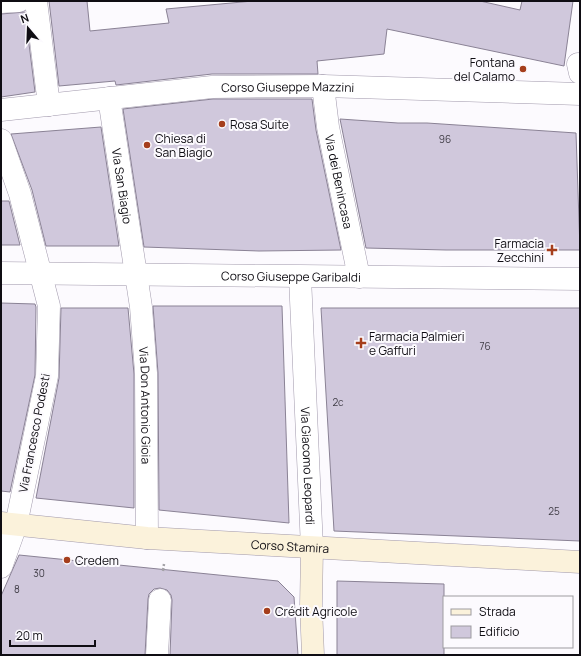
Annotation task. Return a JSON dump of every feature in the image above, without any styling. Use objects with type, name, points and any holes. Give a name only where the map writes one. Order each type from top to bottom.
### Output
[{"type":"street","points":[[1,2],[30,2],[49,105]]},
{"type":"street","name":"Corso Giuseppe Mazzini","points":[[1,110],[212,87],[323,86],[578,94]]},
{"type":"street","name":"Via dei Benincasa","points":[[323,86],[328,127],[359,277]]},
{"type":"street","name":"Via San Biagio","points":[[109,98],[136,274]]},
{"type":"street","name":"Via Francesco Podesti","points":[[1,140],[20,194],[50,306],[47,376],[8,524],[1,566]]},
{"type":"street","name":"Corso Giuseppe Garibaldi","points":[[1,273],[580,279]]},
{"type":"street","name":"Via Don Antonio Gioia","points":[[136,274],[146,373],[147,538]]},
{"type":"street","name":"Via Giacomo Leopardi","points":[[300,277],[312,548],[311,606],[313,655]]},
{"type":"street","name":"Corso Stamira","points":[[8,524],[147,538],[580,562]]},
{"type":"street","points":[[157,655],[160,600]]},
{"type":"building","points":[[49,1],[87,1],[90,31],[169,23],[166,9],[253,1],[480,1],[520,10],[522,1],[573,1],[564,66],[387,29],[384,54],[317,61],[318,74],[212,74],[116,85],[115,81],[59,86]]},
{"type":"building","points":[[25,12],[35,92],[1,97],[1,14]]},
{"type":"building","points":[[213,99],[312,99],[316,130],[341,250],[259,251],[144,247],[123,109]]},
{"type":"building","points":[[340,119],[576,133],[580,250],[446,250],[366,248]]},
{"type":"building","points":[[101,127],[119,246],[46,246],[32,190],[11,134]]},
{"type":"building","points":[[1,201],[9,201],[20,245],[1,245]]},
{"type":"building","points":[[1,303],[35,304],[36,307],[35,375],[10,492],[1,491]]},
{"type":"building","points":[[153,306],[282,306],[289,523],[159,510],[158,373]]},
{"type":"building","points":[[61,308],[128,308],[134,374],[134,508],[36,498],[59,378]]},
{"type":"building","points":[[321,308],[580,308],[580,541],[334,531]]},
{"type":"building","points":[[19,555],[278,581],[294,597],[298,655],[170,655],[172,600],[171,595],[167,590],[160,588],[154,589],[149,594],[145,655],[1,655],[1,596]]},
{"type":"building","points":[[337,581],[444,584],[444,655],[337,655]]},
{"type":"place","name":"Fontana del Calamo","points":[[523,69]]},
{"type":"place","name":"Rosa Suite","points":[[222,124]]},
{"type":"place","name":"Chiesa di San Biagio","points":[[147,145]]},
{"type":"place","name":"Farmacia Zecchini","points":[[552,250]]},
{"type":"place","name":"Farmacia Palmieri e Gaffuri","points":[[361,343]]},
{"type":"place","name":"Credem","points":[[67,560]]},
{"type":"place","name":"Crédit Agricole","points":[[267,611]]}]
